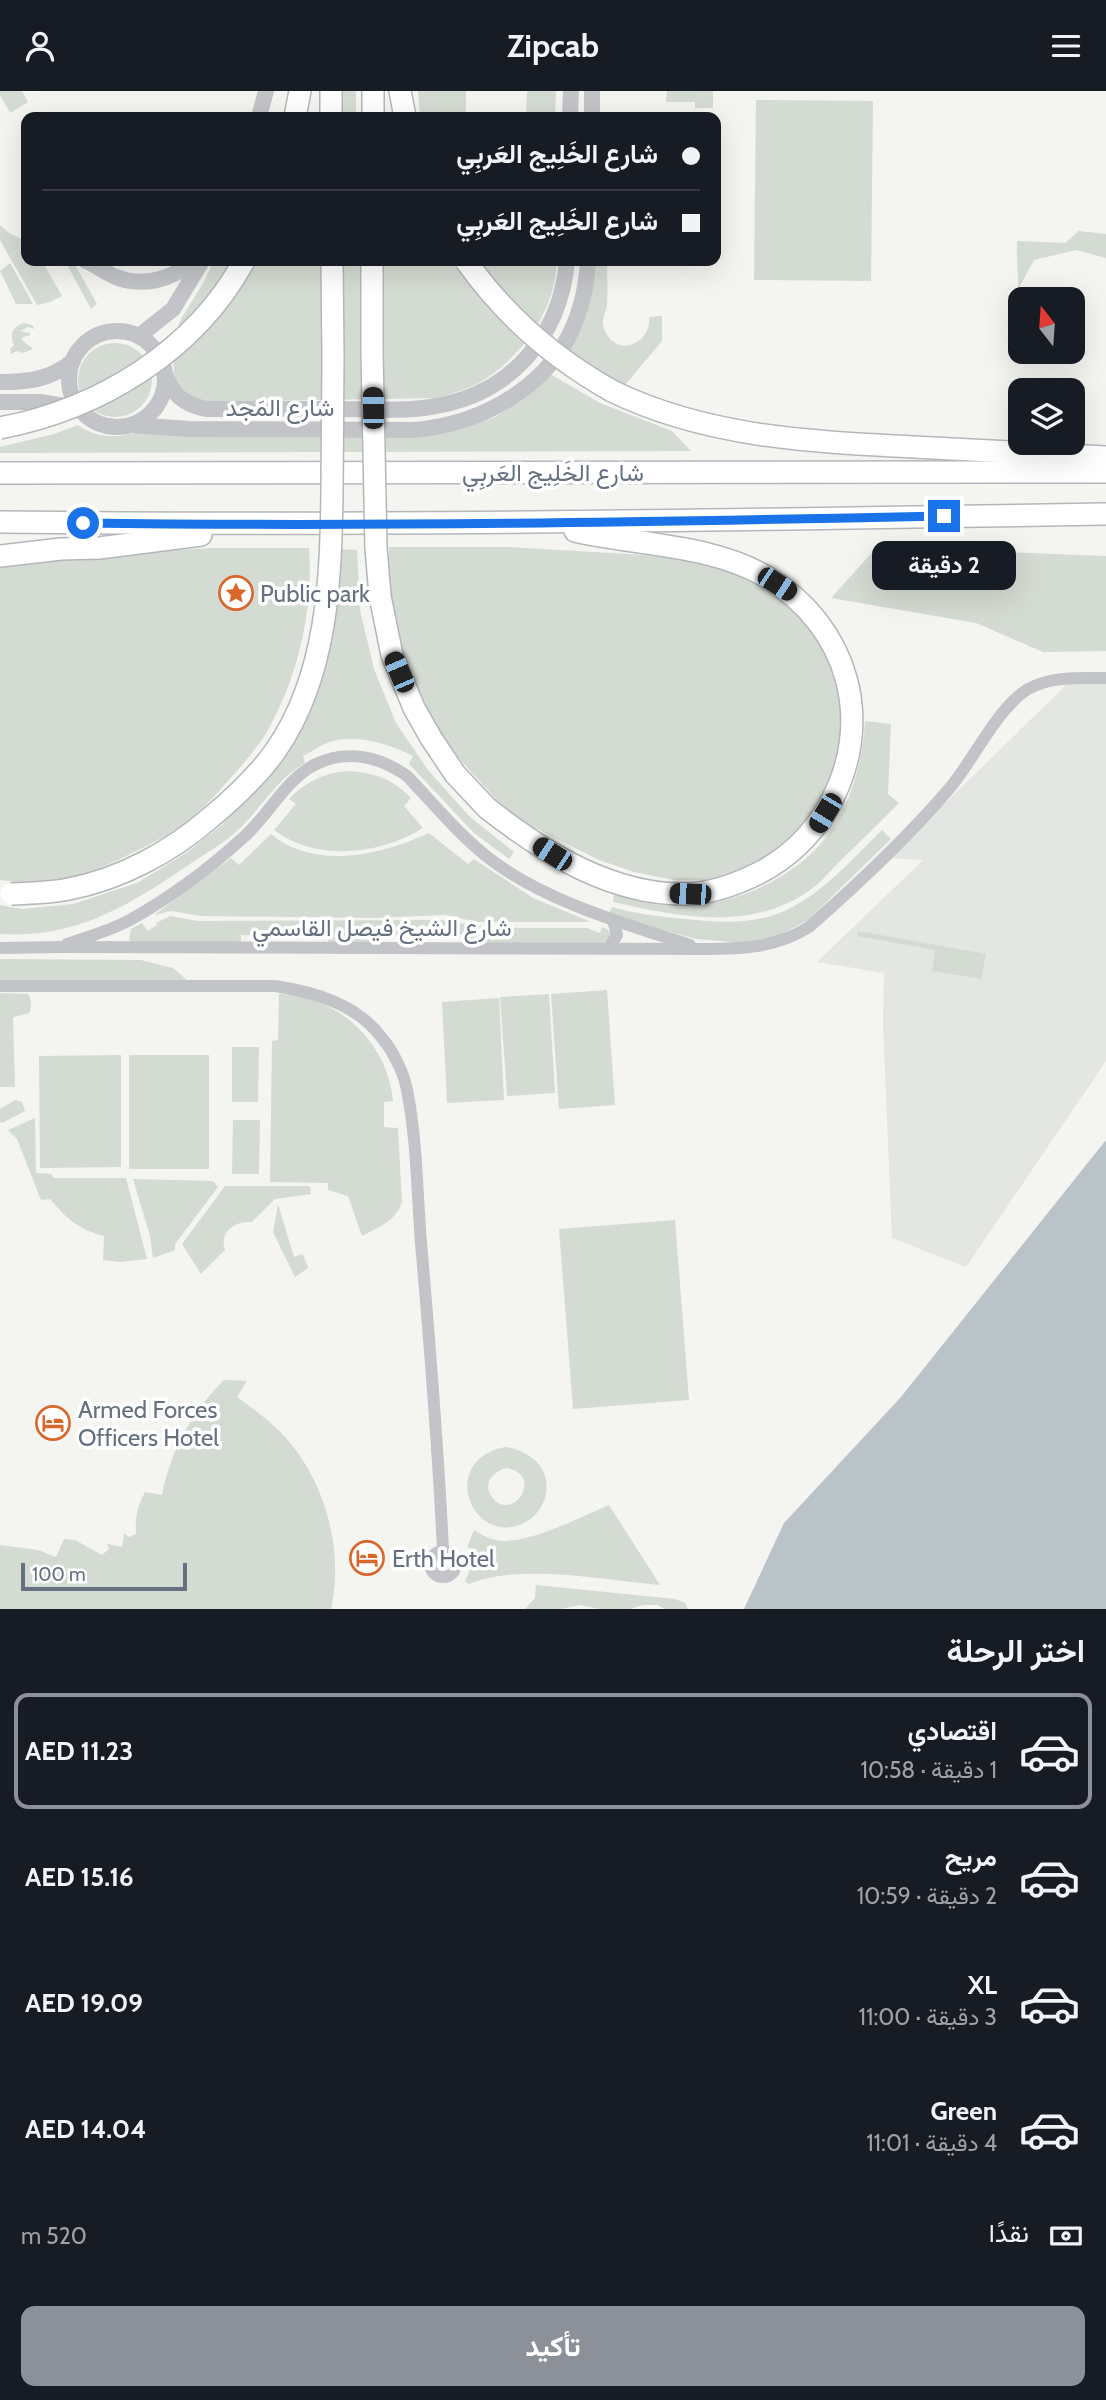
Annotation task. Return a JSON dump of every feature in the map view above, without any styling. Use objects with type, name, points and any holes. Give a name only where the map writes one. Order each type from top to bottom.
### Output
[{"type":"highway","points":[[296,112],[300,91]]},
{"type":"highway","points":[[331,91],[331,112]]},
{"type":"highway","points":[[373,91],[373,112]]},
{"type":"highway","points":[[400,91],[404,112]]},
{"type":"highway","points":[[0,428],[21,424],[90,400],[143,370],[192,330],[213,308],[241,266]]},
{"type":"highway","points":[[6,893],[70,889],[110,877],[173,846],[197,830],[248,784],[276,750],[299,709],[323,634],[331,563],[332,266]]},
{"type":"highway","points":[[372,266],[376,548],[380,596],[392,655],[414,708],[455,774],[487,808],[516,831],[552,854],[589,872],[630,887],[690,894],[740,882],[773,866],[796,849],[816,827],[842,780],[852,739],[852,702],[838,656],[824,629],[790,593],[763,575],[729,559],[538,523]]},
{"type":"highway","points":[[470,266],[498,302],[540,343],[587,377],[612,391],[672,416],[736,431],[840,443],[1106,457]]},
{"type":"highway","name":"شارع الخَلِيج العَربِي","points":[[0,473],[1106,472]]},
{"type":"highway","name":"شارع الخَلِيج العَربِي","points":[[0,522],[276,525],[1106,514]]},
{"type":"highway","points":[[0,556],[99,548],[276,525]]},
{"type":"street","points":[[260,112],[266,91]]},
{"type":"street","points":[[570,112],[571,91]]},
{"type":"street","points":[[592,91],[592,112]]},
{"type":"street","points":[[96,266],[119,278],[144,282],[172,276],[187,266]]},
{"type":"street","points":[[139,336],[173,309],[199,266]]},
{"type":"street","name":"شارع المَجد","points":[[165,374],[178,397],[190,405],[206,409],[410,409],[444,405],[492,386],[531,353],[558,310],[566,266]]},
{"type":"street","name":"شارع المَجد","points":[[131,425],[295,431],[414,430],[456,424],[476,417],[513,397],[530,384],[554,358],[578,316],[588,266]]},
{"type":"street","points":[[0,382],[25,382],[58,372],[99,335],[111,331],[139,336],[157,351],[165,374],[163,396],[158,406],[141,421],[131,425],[119,427],[97,423],[79,409],[40,402],[0,402]]},
{"type":"street","points":[[73,361],[70,386],[79,409]]},
{"type":"street","name":"شارع الشيخ فيصل القاسمي","points":[[0,948],[704,949],[771,944],[797,935],[819,918],[934,806],[1014,701],[1041,683],[1056,679],[1106,678]]},
{"type":"street","name":"شارع الشيخ فيصل القاسمي","points":[[61,947],[125,922],[175,891],[244,836],[301,773],[330,758],[347,756],[371,758],[394,767],[407,776],[464,836],[492,861],[530,884],[613,920],[704,949]]},
{"type":"street","points":[[609,948],[617,935],[613,920]]},
{"type":"street","points":[[125,922],[123,932],[127,947]]},
{"type":"street","points":[[0,986],[275,986],[316,993],[348,1008],[384,1039],[407,1088],[413,1139],[443,1550]]},
{"type":"shaded area","points":[[0,91],[22,91],[28,102],[10,113]]},
{"type":"shaded area","points":[[334,91],[356,91],[356,112],[334,112]]},
{"type":"shaded area","points":[[418,91],[466,91],[466,112],[420,112]]},
{"type":"shaded area","points":[[527,91],[556,91],[555,112],[526,112]]},
{"type":"shaded area","points":[[667,91],[713,91],[713,108],[695,108],[695,102],[666,102]]},
{"type":"shaded area","points":[[756,100],[873,101],[871,281],[754,280]]},
{"type":"shaded area","points":[[0,225],[21,239],[21,266],[45,266],[62,296],[37,305],[0,240]]},
{"type":"shaded area","points":[[1079,231],[1106,234],[1106,258],[1076,250],[1034,260],[1018,287],[1017,241],[1065,243]]},
{"type":"shaded area","points":[[10,263],[33,304],[16,304],[0,271]]},
{"type":"shaded area","points":[[68,266],[76,266],[97,304],[91,309]]},
{"type":"shaded area","points":[[211,266],[556,266],[551,296],[526,342],[487,378],[437,398],[213,402],[192,399],[180,390],[174,375],[172,341],[181,319]]},
{"type":"shaded area","points":[[591,266],[607,266],[607,306],[603,323],[605,332],[612,341],[626,346],[633,344],[645,334],[649,317],[662,316],[662,341],[624,386],[564,355]]},
{"type":"shaded area","points":[[23,323],[32,325],[35,329],[28,327],[20,331],[30,333],[22,340],[33,349],[11,354],[10,349],[14,345],[12,332]]},
{"type":"shaded area","points":[[122,343],[142,353],[150,366],[150,394],[142,407],[129,415],[108,417],[88,407],[80,394],[78,373],[88,353],[101,345]]},
{"type":"shaded area","points":[[550,374],[600,403],[672,431],[691,451],[0,453],[0,447],[54,434],[78,425],[92,433],[115,436],[139,432],[411,435],[459,430],[495,417],[531,393]]},
{"type":"shaded area","points":[[389,547],[507,547],[645,555],[722,564],[765,581],[823,629],[848,714],[831,797],[788,846],[738,873],[709,880],[674,880],[634,872],[599,860],[523,822],[497,800],[463,763],[438,731],[422,702],[401,652],[389,595]]},
{"type":"shaded area","points":[[877,547],[1106,556],[1106,651],[1043,652],[976,623],[831,598]]},
{"type":"shaded area","points":[[212,548],[309,548],[309,593],[302,641],[288,687],[265,735],[207,804],[166,836],[82,874],[50,881],[0,880],[0,566]]},
{"type":"shaded area","points":[[338,549],[357,550],[360,610],[374,669],[396,723],[428,770],[470,817],[514,852],[509,859],[474,833],[409,764],[413,756],[372,741],[338,740],[324,744],[303,756],[305,763],[278,785],[233,835],[145,893],[78,925],[28,934],[0,934],[0,905],[22,909],[73,904],[137,883],[186,853],[222,825],[280,757]]},
{"type":"shaded area","points":[[1068,683],[1106,684],[1106,1061],[966,1267],[892,1238],[883,1023],[884,973],[817,962],[923,860],[889,858]]},
{"type":"shaded area","points":[[865,721],[891,724],[888,794],[899,803],[810,890],[764,912],[739,916],[689,916],[613,902],[614,895],[672,906],[720,901],[767,884],[789,871],[809,856],[826,838],[839,818],[857,771]]},
{"type":"shaded area","points":[[347,771],[374,775],[397,786],[411,798],[404,806],[423,828],[387,844],[348,851],[309,847],[274,830],[296,804],[289,799],[308,783],[323,776]]},
{"type":"shaded area","points":[[882,830],[891,839],[808,920],[776,937],[742,943],[696,939],[608,915],[612,907],[652,915],[727,922],[774,915],[816,892]]},
{"type":"shaded area","points":[[429,833],[468,864],[474,859],[533,898],[591,922],[477,922],[445,915],[375,918],[201,916],[171,911],[154,915],[231,858],[239,865],[271,834],[307,853],[348,856],[390,848]]},
{"type":"shaded area","points":[[170,916],[198,921],[440,920],[491,928],[587,928],[600,933],[602,927],[611,934],[603,943],[465,943],[464,935],[378,935],[377,943],[328,944],[328,936],[241,935],[241,944],[130,941],[131,929],[142,923],[148,931],[157,925],[156,923]]},
{"type":"shaded area","points":[[858,931],[986,954],[981,979],[932,971],[935,950],[857,936]]},
{"type":"shaded area","points":[[0,959],[141,960],[173,968],[188,981],[0,980]]},
{"type":"shaded area","points":[[607,990],[615,1105],[559,1109],[551,994]]},
{"type":"shaded area","points":[[0,993],[28,994],[31,1001],[29,1013],[13,1017],[15,1087],[0,1087]]},
{"type":"shaded area","points":[[279,994],[321,1003],[340,1013],[370,1042],[389,1080],[393,1101],[384,1102],[384,1127],[398,1128],[402,1202],[391,1219],[362,1236],[348,1196],[328,1190],[328,1183],[270,1182],[272,1041],[278,1040]]},
{"type":"shaded area","points":[[549,994],[555,1093],[507,1096],[500,997]]},
{"type":"shaded area","points":[[499,998],[504,1100],[447,1103],[442,1002]]},
{"type":"shaded area","points":[[232,1047],[259,1047],[258,1102],[232,1102]]},
{"type":"shaded area","points":[[121,1055],[121,1167],[40,1168],[39,1056]]},
{"type":"shaded area","points":[[129,1055],[209,1055],[209,1169],[129,1169]]},
{"type":"shaded area","points":[[15,1100],[22,1102],[25,1111],[0,1122],[0,1109]]},
{"type":"shaded area","points":[[35,1118],[36,1173],[52,1174],[53,1178],[126,1178],[147,1259],[120,1262],[103,1260],[104,1236],[74,1223],[50,1199],[41,1200],[17,1139],[8,1130]]},
{"type":"shaded area","points":[[233,1120],[260,1120],[259,1174],[232,1174]]},
{"type":"shaded area","points":[[1106,1140],[1106,1609],[744,1609],[784,1523],[901,1397]]},
{"type":"shaded area","points":[[133,1179],[213,1181],[218,1187],[175,1244],[175,1250],[153,1258],[150,1236]]},
{"type":"shaded area","points":[[225,1186],[310,1186],[311,1194],[275,1199],[252,1222],[234,1225],[224,1237],[225,1250],[201,1274],[182,1244]]},
{"type":"shaded area","points":[[278,1204],[294,1257],[303,1254],[308,1268],[295,1277],[273,1232]]},
{"type":"shaded area","points":[[675,1220],[689,1400],[573,1409],[559,1229]]},
{"type":"shaded area","points":[[224,1380],[247,1381],[237,1397],[281,1432],[312,1476],[321,1497],[333,1541],[335,1564],[331,1609],[0,1609],[0,1545],[38,1550],[56,1557],[64,1539],[75,1540],[102,1555],[109,1549],[107,1544],[122,1547],[124,1533],[129,1537],[136,1534],[137,1513],[145,1492],[162,1495],[171,1463],[184,1433]]},
{"type":"shaded area","points":[[505,1447],[515,1449],[531,1457],[543,1470],[547,1488],[545,1498],[535,1515],[526,1522],[507,1527],[491,1524],[478,1514],[470,1500],[467,1484],[472,1469],[484,1455]],"holes":[[[507,1468],[518,1473],[524,1480],[521,1496],[508,1505],[500,1504],[489,1492],[490,1479]]]},
{"type":"shaded area","points":[[609,1505],[660,1585],[538,1574],[490,1578],[469,1584],[465,1581],[472,1565],[468,1545],[474,1530],[496,1540],[516,1540],[557,1527]]},
{"type":"shaded area","points":[[536,1585],[675,1599],[685,1603],[688,1609],[643,1605],[630,1609],[600,1609],[579,1605],[561,1609],[525,1609],[535,1598]]},
{"type":"place","name":"Public park","points":[[236,593]]},
{"type":"place","name":"Armed Forces Officers Hotel","points":[[53,1423]]},
{"type":"place","name":"Erth Hotel","points":[[367,1558]]},
{"type":"route","points":[[83,523],[538,523],[944,516]]}]
